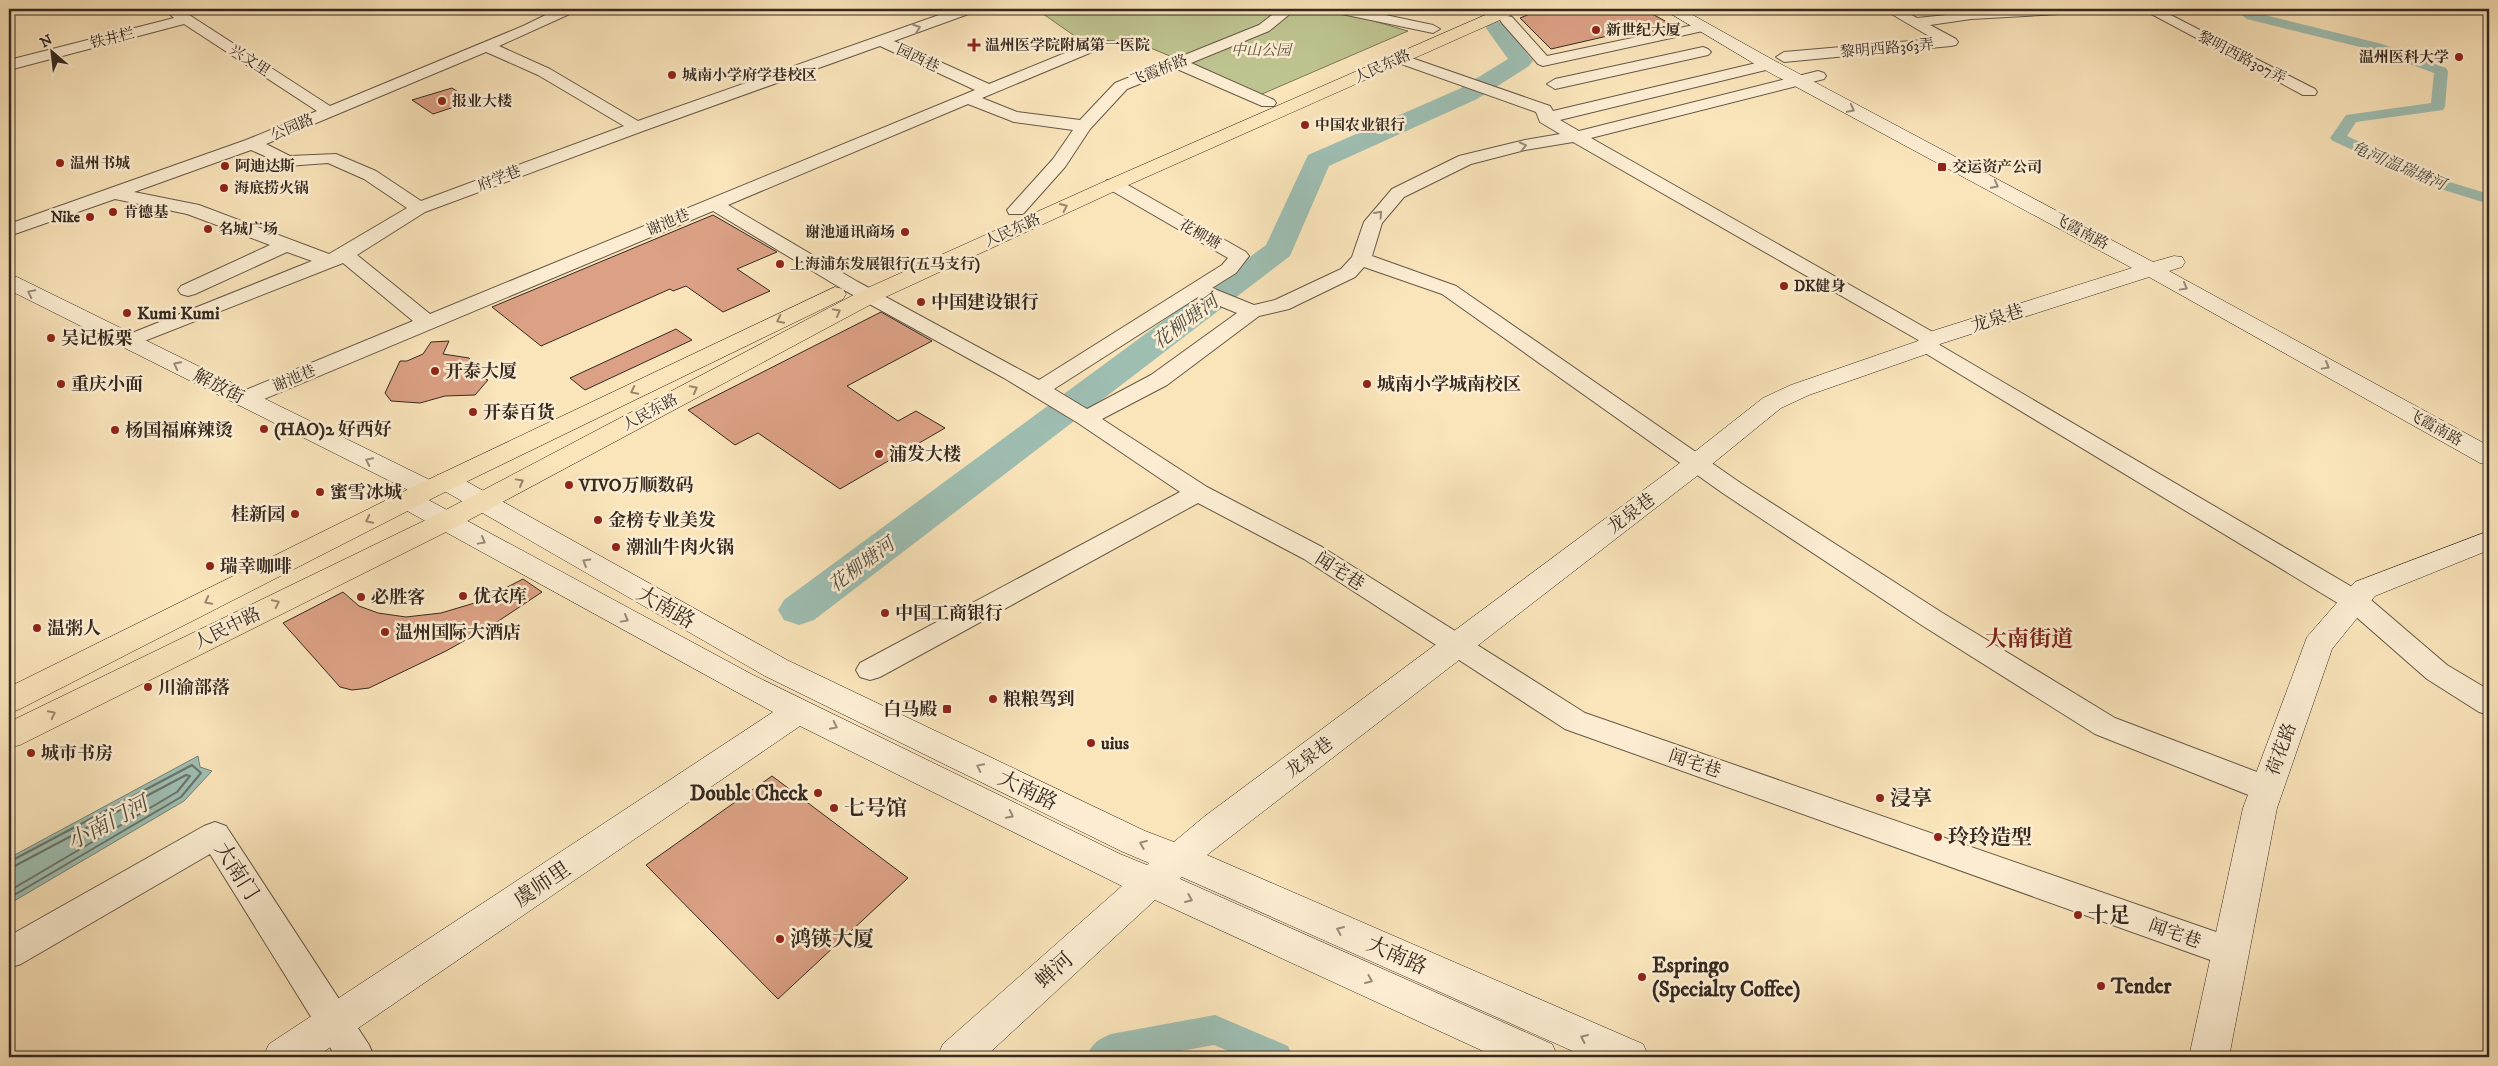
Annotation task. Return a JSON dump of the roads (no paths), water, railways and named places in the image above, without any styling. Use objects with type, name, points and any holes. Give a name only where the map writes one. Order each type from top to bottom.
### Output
[{"type":"highway","name":"人民东路","points":[[428,491],[851,286],[1016,210],[1268,103],[1480,9]]},
{"type":"highway","name":"人民东路","points":[[446,521],[871,295],[1113,184],[1398,58],[1509,14]]},
{"type":"highway","name":"人民中路","points":[[9,701],[428,491]]},
{"type":"highway","name":"人民中路","points":[[9,736],[446,521]]},
{"type":"main road","name":"飞霞南路","points":[[1671,9],[1703,27],[1777,61],[2162,265],[2489,435]]},
{"type":"main road","name":"飞霞南路","points":[[1692,9],[1777,61]]},
{"type":"main road","name":"飞霞南路","points":[[2162,265],[2489,457]]},
{"type":"main road","name":"龙泉巷","points":[[1151,882],[1217,826],[1697,463],[1772,403],[1800,390],[1929,342],[2162,265]]},
{"type":"main road","name":"解放街","points":[[9,282],[428,491]]},
{"type":"main road","name":"大南路","points":[[428,491],[483,502],[720,638],[754,673],[800,710],[1108,864],[1538,1057]]},
{"type":"main road","name":"大南路","points":[[428,491],[446,521],[695,657],[754,673],[1133,841],[1629,1057]]},
{"type":"main road","name":"荷花路","points":[[2209,1057],[2260,808],[2318,645],[2366,589],[2489,540]]},
{"type":"main road","name":"虞师里","points":[[284,1057],[800,710]]},
{"type":"main road","name":"蝉河","points":[[957,1057],[1151,882]]},
{"type":"street","name":"兴文里","points":[[170,9],[329,112]]},
{"type":"street","name":"公园路","points":[[9,230],[252,144],[486,46],[569,9]]},
{"type":"street","name":"园西巷","points":[[881,41],[969,9]]},
{"type":"street","name":"飞霞桥路","points":[[1016,210],[1059,163],[1084,126],[1121,86],[1264,28],[1289,9]]},
{"type":"street","points":[[1337,9],[1433,29]]},
{"type":"street","name":"黎明西路363弄","points":[[1777,61],[1951,42],[1890,9]]},
{"type":"street","points":[[1916,22],[2078,9]]},
{"type":"street","name":"黎明西路307弄","points":[[2148,9],[2309,92]]},
{"type":"street","points":[[1509,14],[1543,61],[1703,27]]},
{"type":"street","name":"铁井栏","points":[[9,65],[186,19]]},
{"type":"street","name":"园西巷","points":[[881,41],[986,89]]},
{"type":"street","name":"府学巷","points":[[129,341],[337,258],[419,208],[637,127],[881,41]]},
{"type":"street","points":[[486,46],[544,72],[637,127]]},
{"type":"street","name":"谢池巷","points":[[244,399],[986,89],[1092,47]]},
{"type":"street","points":[[1605,48],[1701,106]]},
{"type":"street","points":[[1555,84],[1703,52]]},
{"type":"street","points":[[1398,58],[1544,109],[1546,118],[1576,137],[1929,342],[2355,601],[2438,672],[2489,704]]},
{"type":"street","points":[[1546,118],[1777,61]]},
{"type":"street","points":[[1177,63],[1268,103]]},
{"type":"street","points":[[1200,290],[1243,308],[1282,305],[1348,273],[1361,259],[1373,222],[1398,193],[1465,160],[1524,145],[1576,137],[1809,78]]},
{"type":"street","points":[[966,98],[1014,117],[1084,126]]},
{"type":"street","points":[[252,144],[287,161],[330,158],[370,175],[419,208]]},
{"type":"street","name":"花柳塘","points":[[1039,390],[1200,290],[1229,269],[1239,256],[1113,184]]},
{"type":"street","points":[[113,193],[192,210],[286,245],[337,258],[427,322]]},
{"type":"street","name":"闻宅巷","points":[[712,203],[851,286],[871,295],[1086,418],[1198,493],[1313,553],[1575,721],[2230,952]]},
{"type":"street","points":[[188,290],[286,245]]},
{"type":"street","points":[[1361,259],[1449,290],[1733,489],[1924,614],[2105,726],[2267,788]]},
{"type":"street","points":[[1086,418],[1159,380],[1243,308]]},
{"type":"street","points":[[870,670],[1198,493]]},
{"type":"street","name":"大南门","points":[[9,953],[214,835],[333,1024],[356,1057]]},
{"type":"water","name":"小南门河","points":[[198,756],[200,767],[212,771],[184,801],[9,904],[9,858]]},
{"type":"waterway","name":"龟河/温瑞塘河","points":[[2239,9],[2252,16],[2377,47],[2441,71],[2438,107],[2351,118],[2338,138],[2437,183],[2489,199]]},
{"type":"waterway","name":"花柳塘河","points":[[799,610],[1279,250],[1318,161],[1468,94],[1521,61],[1497,28]]},
{"type":"waterway","name":"蝉河","points":[[1102,1057],[1111,1049],[1215,1030],[1277,1057]]},
{"type":"place","name":"新世纪大厦","points":[[1596,30]]},
{"type":"place","name":"温州医学院附属第一医院","points":[[974,45]]},
{"type":"place","name":"温州医科大学","points":[[2459,57]]},
{"type":"place","name":"城南小学府学巷校区","points":[[672,75]]},
{"type":"place","name":"报业大楼","points":[[442,101]]},
{"type":"place","name":"中国农业银行","points":[[1305,125]]},
{"type":"place","name":"温州书城","points":[[60,163]]},
{"type":"place","name":"阿迪达斯","points":[[225,166]]},
{"type":"place","name":"交运资产公司","points":[[1942,167]]},
{"type":"place","name":"海底捞火锅","points":[[224,188]]},
{"type":"place","name":"肯德基","points":[[113,212]]},
{"type":"place","name":"Nike","points":[[90,217]]},
{"type":"place","name":"名城广场","points":[[208,229]]},
{"type":"place","name":"谢池通讯商场","points":[[905,232]]},
{"type":"place","name":"上海浦东发展银行(五马支行)","points":[[780,264]]},
{"type":"place","name":"DK健身","points":[[1784,286]]},
{"type":"place","name":"中国建设银行","points":[[921,302]]},
{"type":"place","name":"Kumi Kumi","points":[[127,313]]},
{"type":"place","name":"吴记板栗","points":[[51,338]]},
{"type":"place","name":"开泰大厦","points":[[435,371]]},
{"type":"place","name":"重庆小面","points":[[61,384]]},
{"type":"place","name":"城南小学城南校区","points":[[1367,384]]},
{"type":"place","name":"开泰百货","points":[[473,412]]},
{"type":"place","name":"(HAO)2 好西好","points":[[264,429]]},
{"type":"place","name":"杨国福麻辣烫","points":[[115,430]]},
{"type":"place","name":"浦发大楼","points":[[879,454]]},
{"type":"place","name":"VIVO万顺数码","points":[[569,485]]},
{"type":"place","name":"蜜雪冰城","points":[[320,492]]},
{"type":"place","name":"桂新园","points":[[295,514]]},
{"type":"place","name":"金榜专业美发","points":[[598,520]]},
{"type":"place","name":"潮汕牛肉火锅","points":[[616,547]]},
{"type":"place","name":"瑞幸咖啡","points":[[210,566]]},
{"type":"place","name":"优衣库","points":[[463,596]]},
{"type":"place","name":"必胜客","points":[[361,597]]},
{"type":"place","name":"中国工商银行","points":[[885,613]]},
{"type":"place","name":"温粥人","points":[[37,628]]},
{"type":"place","name":"温州国际大酒店","points":[[385,632]]},
{"type":"place","name":"川渝部落","points":[[148,687]]},
{"type":"place","name":"粮粮驾到","points":[[993,699]]},
{"type":"place","name":"白马殿","points":[[947,709]]},
{"type":"place","name":"uius","points":[[1091,743]]},
{"type":"place","name":"城市书房","points":[[31,753]]},
{"type":"place","name":"Double Check","points":[[818,793]]},
{"type":"place","name":"浸享","points":[[1880,798]]},
{"type":"place","name":"七号馆","points":[[834,808]]},
{"type":"place","name":"玲玲造型","points":[[1938,837]]},
{"type":"place","name":"十足","points":[[2078,915]]},
{"type":"place","name":"鸿锳大厦","points":[[780,939]]},
{"type":"place","name":"Espringo (Specialty Coffee)","points":[[1642,977]]},
{"type":"place","name":"Tender","points":[[2101,986]]},
{"type":"district","name":"大南街道","points":[[2029,638]]},
{"type":"park label","name":"中山公园","points":[[1261,50]]}]
